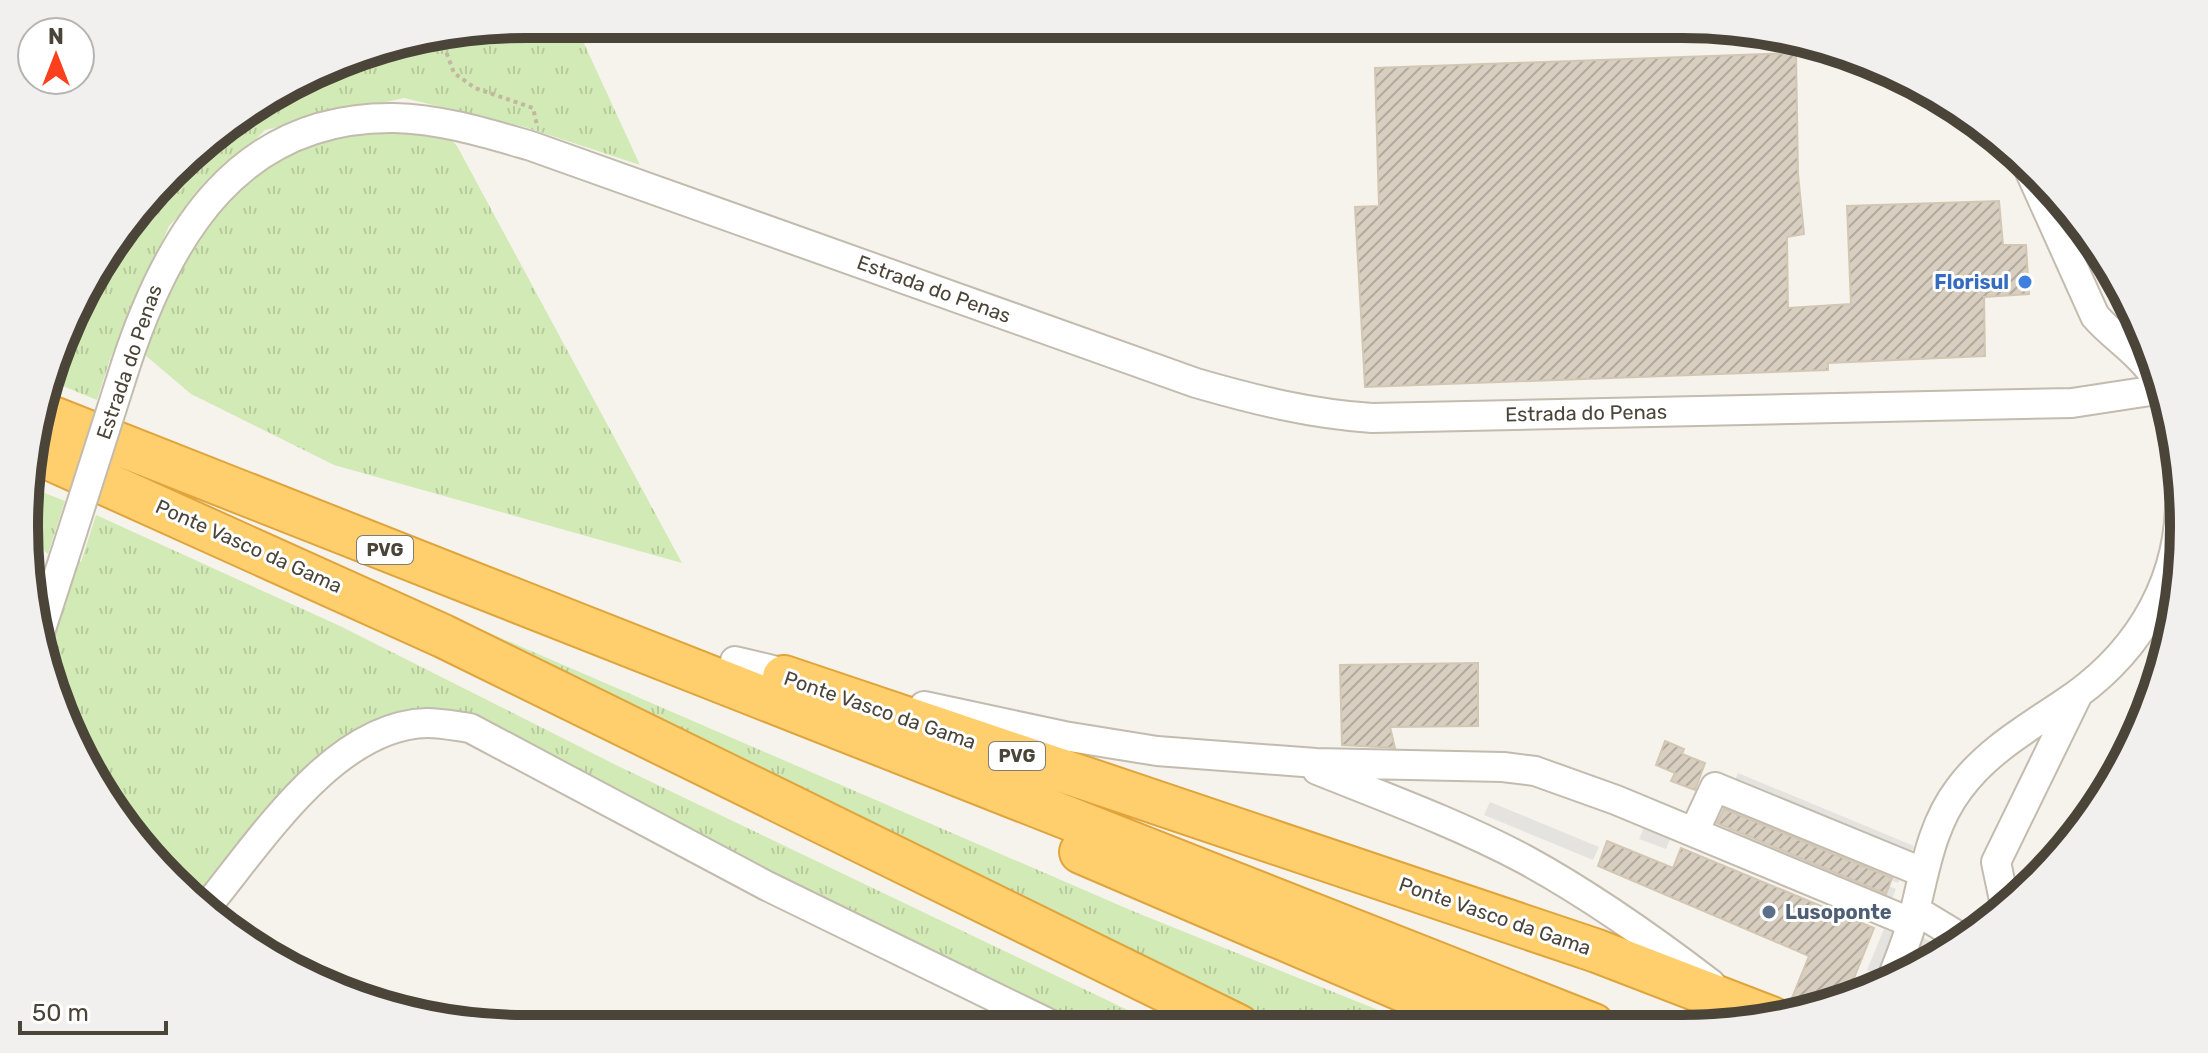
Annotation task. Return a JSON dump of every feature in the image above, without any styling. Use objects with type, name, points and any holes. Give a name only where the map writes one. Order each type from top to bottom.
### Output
[{"type":"highway","name":"Ponte Vasco da Gama","points":[[51,417],[1568,1015]]},
{"type":"highway","name":"Ponte Vasco da Gama","points":[[43,456],[443,636],[1208,1015]]},
{"type":"highway","name":"Ponte Vasco da Gama","points":[[260,501],[1597,951],[1751,1010]]},
{"type":"highway","name":"Ponte Vasco da Gama","points":[[260,501],[1461,1015]]},
{"type":"street","name":"Estrada do Penas","points":[[46,614],[148,300],[194,216],[222,185],[253,159],[290,139],[324,126],[360,119],[396,118],[471,129],[531,146],[1196,383],[1291,409],[1329,415],[1372,418],[2072,403],[2150,391]]},
{"type":"street","points":[[2054,210],[2090,271],[2095,316],[2112,335],[2138,353]]},
{"type":"street","points":[[1896,966],[1914,916],[1922,872],[1948,807],[1972,773],[2002,746],[2078,693],[2113,664],[2154,609],[2167,578]]},
{"type":"street","points":[[735,661],[1064,736],[1157,751],[1535,771],[1914,916],[1952,934]]},
{"type":"street","points":[[2003,895],[1996,862],[2078,693]]},
{"type":"street","points":[[212,900],[311,783],[351,747],[386,731],[426,723],[470,728],[767,886],[1031,1015]]},
{"type":"street","points":[[1310,757],[1523,859],[1626,920],[1753,1010]]},
{"type":"street","points":[[1694,832],[1715,787],[1922,872]]},
{"type":"path","points":[[444,45],[454,73],[475,88],[533,108],[537,123],[531,146]]},
{"type":"green space","points":[[581,38],[640,165],[525,127],[404,98],[265,130],[169,226],[110,359],[97,400],[59,385],[88,310],[120,255],[159,204],[229,139],[310,88],[400,55],[431,47],[495,39]]},
{"type":"green space","points":[[392,127],[445,133],[457,146],[682,563],[334,465],[191,394],[145,355],[180,267],[226,198],[304,144]]},
{"type":"green space","points":[[39,491],[65,501],[48,554],[39,546]]},
{"type":"green space","points":[[96,515],[340,626],[616,765],[1138,1015],[1049,1015],[498,731],[416,709],[328,747],[202,892],[159,849],[120,798],[88,743],[64,684],[46,614],[64,558],[81,562]]},
{"type":"green space","points":[[433,616],[450,616],[1135,912],[1391,1015],[1228,1015]]},
{"type":"shaded area","points":[[1738,773],[1914,846],[1909,859],[1732,787]]},
{"type":"shaded area","points":[[1727,798],[1904,870],[1898,883],[1721,812]]},
{"type":"shaded area","points":[[1490,802],[1599,847],[1593,860],[1484,815]]},
{"type":"shaded area","points":[[1719,817],[1896,889],[1891,902],[1713,830]]},
{"type":"shaded area","points":[[1645,825],[1672,835],[1666,849],[1639,839]]},
{"type":"shaded area","points":[[1884,929],[1897,934],[1881,972],[1867,970]]},
{"type":"shaded area","points":[[1919,936],[1932,942],[1930,948],[1909,959]]},
{"type":"building","points":[[1796,53],[1798,174],[1804,234],[1787,237],[1788,308],[1851,304],[1847,206],[1999,201],[2003,245],[2026,245],[2029,294],[1984,297],[1985,356],[1828,363],[1828,370],[1365,387],[1355,207],[1379,206],[1375,68]]},
{"type":"building","points":[[1478,663],[1478,726],[1390,727],[1395,748],[1342,745],[1340,665]]},
{"type":"building","points":[[1665,741],[1684,749],[1682,754],[1705,763],[1695,790],[1671,781],[1675,773],[1656,765]]},
{"type":"building","points":[[1724,809],[1892,878],[1886,894],[1717,823]]},
{"type":"building","name":"Lusoponte","points":[[1607,841],[1673,868],[1681,848],[1874,928],[1851,984],[1790,1003],[1809,956],[1598,866]]},
{"type":"place","name":"Florisul","points":[[2025,282]]},
{"type":"place","name":"Lusoponte","points":[[1769,912]]}]
